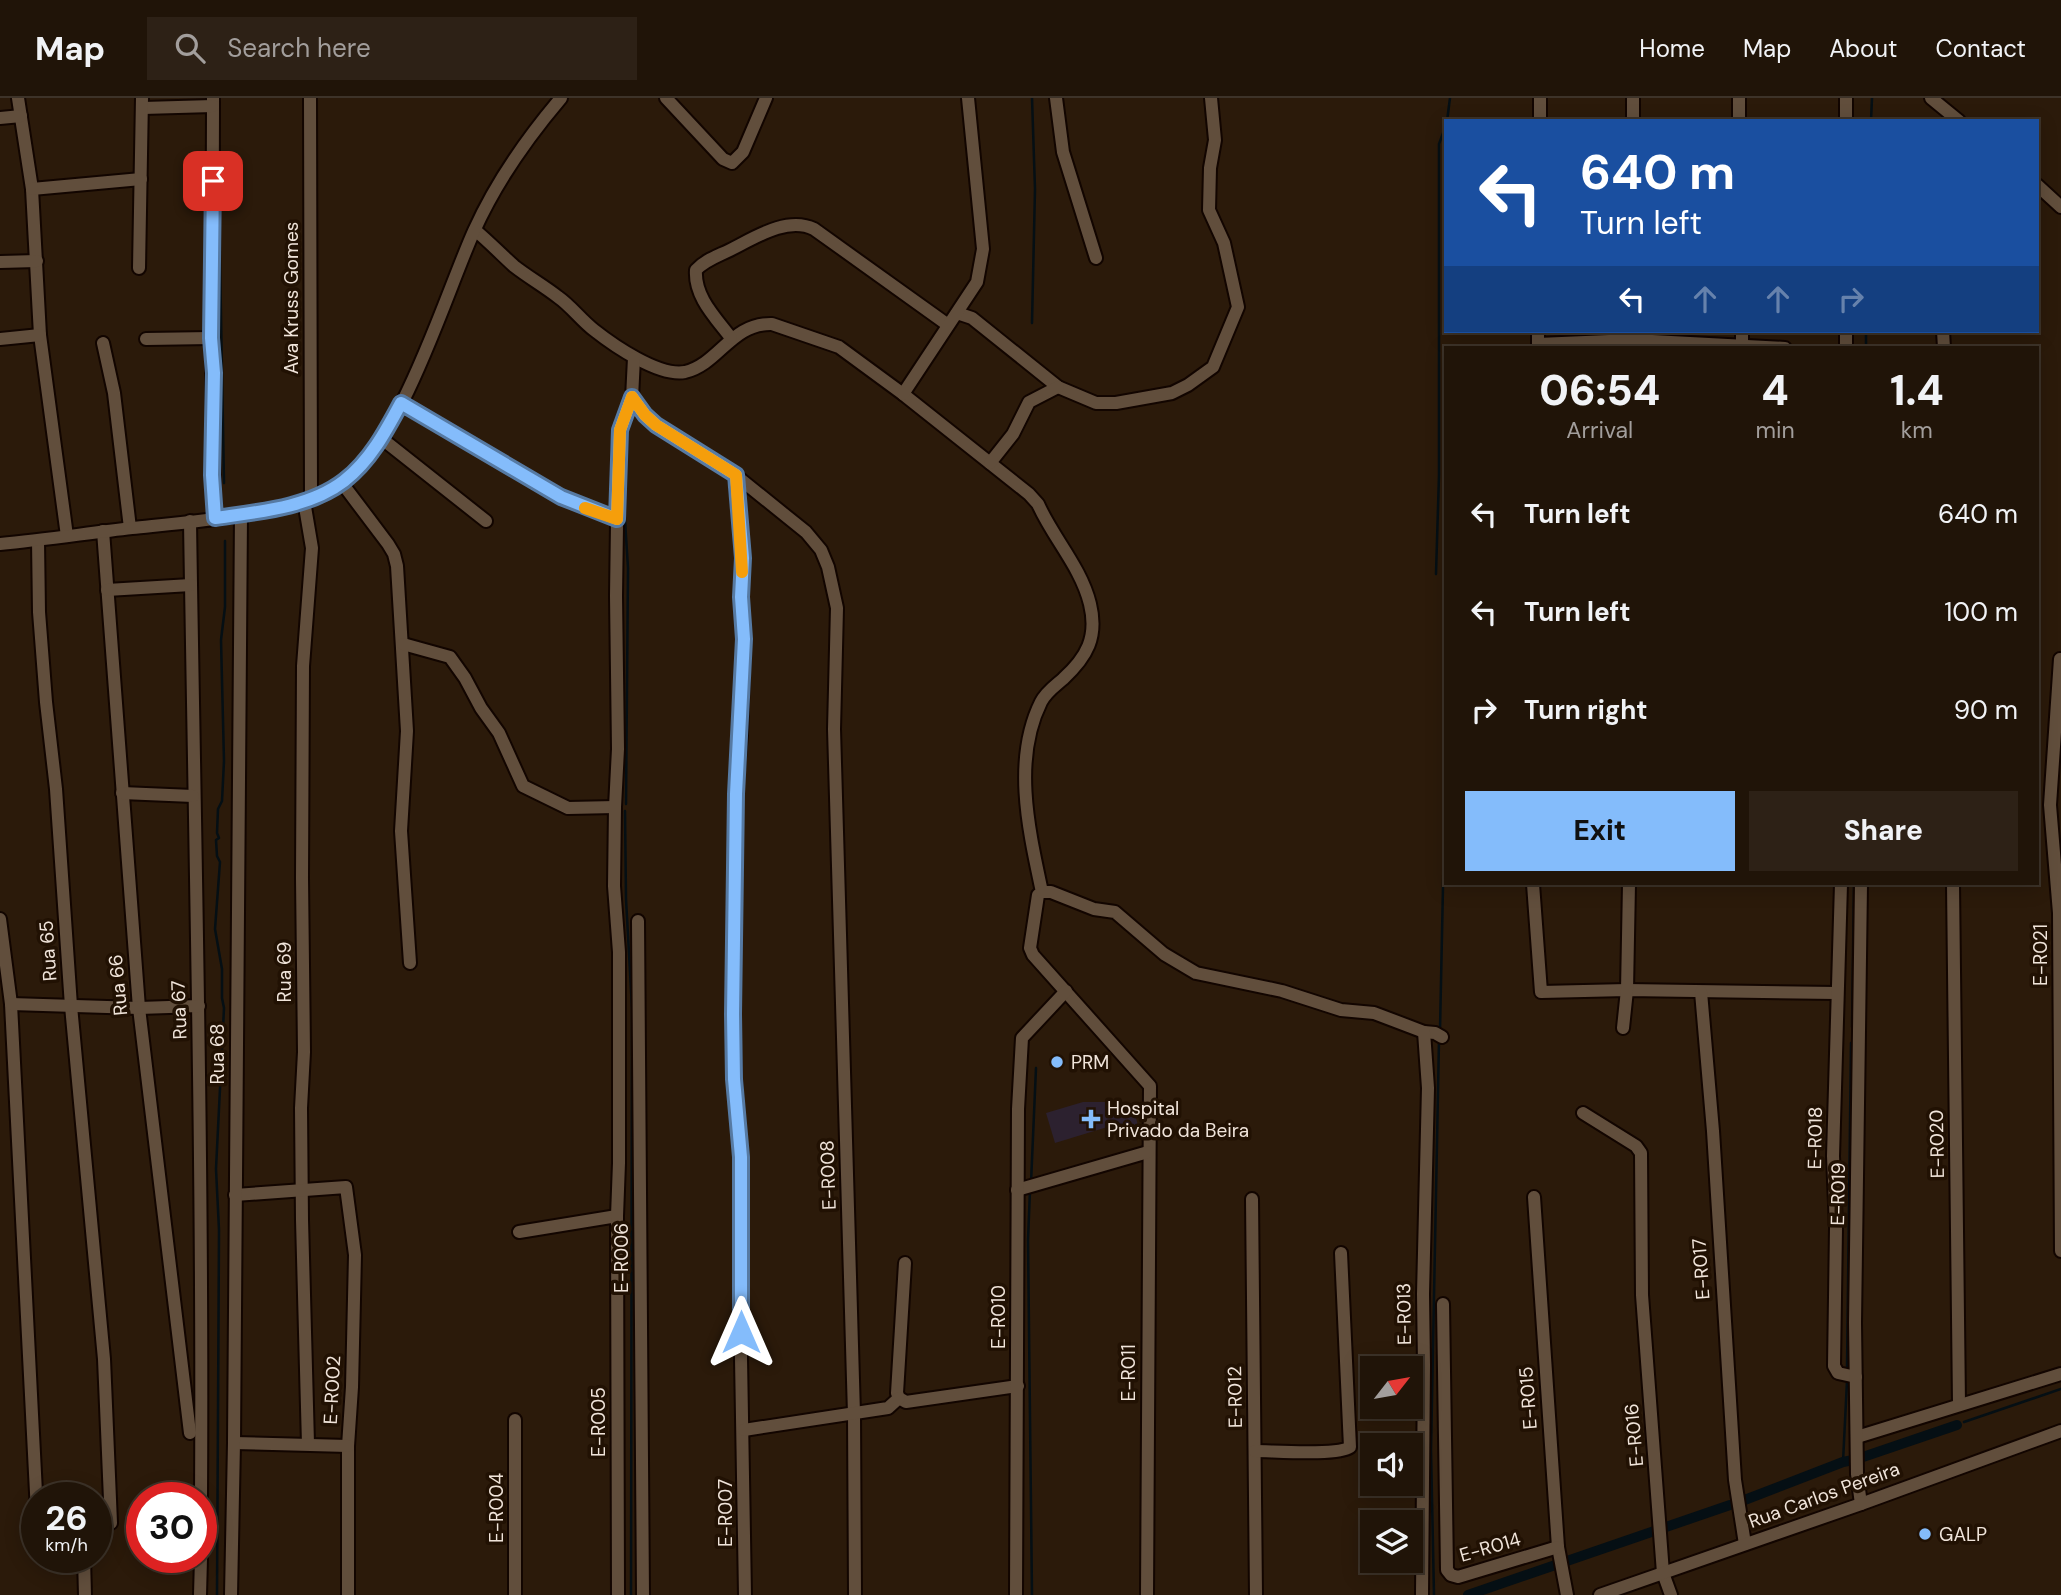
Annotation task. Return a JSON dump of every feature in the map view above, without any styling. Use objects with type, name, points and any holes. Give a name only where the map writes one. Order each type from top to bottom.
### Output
[{"type":"street","points":[[18,98],[32,189],[40,335],[67,537]]},
{"type":"street","name":"Ava Kruss Gomes","points":[[307,500],[310,98]]},
{"type":"street","points":[[0,544],[241,514],[307,500],[342,483],[363,463],[401,403],[475,230],[529,136],[561,98]]},
{"type":"street","points":[[666,98],[723,159],[732,163],[743,152],[766,98]]},
{"type":"street","points":[[903,394],[978,279],[983,249],[968,98]]},
{"type":"street","points":[[1056,98],[1062,152],[1096,258]]},
{"type":"street","points":[[957,313],[972,318],[1058,387],[1096,403],[1116,403],[1172,393],[1213,367],[1238,307],[1223,243],[1209,210],[1210,168],[1215,140],[1212,98]]},
{"type":"street","points":[[1539,119],[1540,98]]},
{"type":"street","points":[[1633,98],[1633,119]]},
{"type":"street","points":[[1739,98],[1739,119]]},
{"type":"street","points":[[1846,98],[1846,119]]},
{"type":"street","points":[[1934,101],[1938,119]]},
{"type":"street","points":[[1934,101],[1956,119]]},
{"type":"street","points":[[139,268],[142,103],[213,102],[214,273],[211,338],[214,373],[212,475],[215,518]]},
{"type":"street","points":[[0,118],[20,116]]},
{"type":"street","points":[[32,189],[141,179]]},
{"type":"street","points":[[2039,187],[2061,207]]},
{"type":"street","points":[[731,338],[701,295],[695,281],[696,270],[706,262],[771,230],[800,225],[814,229],[948,325]]},
{"type":"street","points":[[475,230],[515,266],[560,298],[593,330],[634,358],[668,371],[688,371],[713,357],[731,338],[763,324],[786,328],[839,347],[990,463],[1038,504],[1080,578],[1090,604],[1091,640],[1085,658],[1050,690],[1041,702],[1024,762],[1035,862],[1042,891],[1094,909],[1115,912],[1164,954],[1196,973],[1282,990],[1341,1010],[1374,1013],[1442,1037]]},
{"type":"street","points":[[0,262],[37,261]]},
{"type":"street","points":[[963,300],[972,318]]},
{"type":"street","points":[[0,339],[40,335]]},
{"type":"street","points":[[146,338],[211,338]]},
{"type":"street","points":[[1538,341],[1633,340],[1726,346]]},
{"type":"street","points":[[103,343],[114,393],[130,528]]},
{"type":"street","points":[[519,1232],[617,1216],[619,952],[614,886],[618,749],[615,596],[620,430],[632,397],[634,358]]},
{"type":"street","points":[[990,463],[1013,434],[1029,402],[1058,387]]},
{"type":"street","name":"E-R008","points":[[632,397],[656,425],[736,475],[806,532],[821,550],[828,567],[837,608],[835,753],[854,1414],[855,1595]]},
{"type":"street","points":[[401,403],[561,497],[617,519]]},
{"type":"street","points":[[381,438],[486,521]]},
{"type":"street","name":"E-R007","points":[[736,475],[743,558],[741,597],[744,639],[736,794],[733,1014],[734,1079],[741,1157],[745,1595]]},
{"type":"street","points":[[342,483],[394,554],[403,644],[407,731],[401,831],[410,963]]},
{"type":"street","name":"Rua 69","points":[[307,500],[312,548],[303,666],[302,1189],[308,1444]]},
{"type":"street","name":"Rua 68","points":[[231,1595],[241,514]]},
{"type":"street","name":"Rua 67","points":[[190,521],[199,1006],[201,1482]]},
{"type":"street","name":"Rua 66","points":[[103,531],[139,1008],[190,1433]]},
{"type":"street","name":"Rua 65","points":[[38,541],[39,612],[50,749],[56,789],[71,1006],[104,1359],[109,1482]]},
{"type":"street","points":[[107,590],[191,585]]},
{"type":"street","points":[[403,644],[450,657],[499,733],[523,786],[568,808],[615,807]]},
{"type":"street","name":"E-R021","points":[[2060,659],[2050,805],[2059,913],[2061,1251]]},
{"type":"street","points":[[122,793],[194,796]]},
{"type":"street","points":[[1533,885],[1541,992],[1627,990],[1836,993]]},
{"type":"street","points":[[1623,1028],[1627,990],[1629,885]]},
{"type":"street","name":"E-R018","points":[[1841,885],[1833,1156],[1836,1227],[1834,1366],[1838,1373],[1856,1377]]},
{"type":"street","name":"E-R019","points":[[1861,885],[1856,1377],[1857,1474],[1861,1504]]},
{"type":"street","name":"E-R020","points":[[1953,885],[1959,1404]]},
{"type":"street","name":"E-R011","points":[[1042,891],[1038,895],[1030,948],[1033,955],[1150,1086],[1147,1595]]},
{"type":"street","points":[[0,919],[11,1004],[35,1482]]},
{"type":"street","name":"E-R006","points":[[638,921],[643,1595]]},
{"type":"street","name":"E-R010","points":[[1016,1595],[1017,1109],[1022,1038],[1066,991]]},
{"type":"street","name":"E-R017","points":[[1700,992],[1713,1131],[1735,1480],[1745,1544]]},
{"type":"street","points":[[11,1004],[139,1008],[199,1006]]},
{"type":"street","name":"E-R013","points":[[1422,1595],[1423,1294],[1428,1088],[1424,1032]]},
{"type":"street","points":[[1838,1034],[1859,1034]]},
{"type":"street","name":"E-R016","points":[[1583,1113],[1636,1146],[1641,1153],[1642,1295],[1663,1573],[1671,1595]]},
{"type":"street","points":[[1017,1189],[1148,1152]]},
{"type":"street","name":"E-R002","points":[[302,1189],[346,1187],[355,1255],[348,1446],[348,1595]]},
{"type":"street","points":[[235,1195],[302,1189]]},
{"type":"street","name":"E-R015","points":[[1534,1198],[1558,1547],[1567,1595]]},
{"type":"street","name":"E-R012","points":[[1252,1199],[1256,1595]]},
{"type":"street","name":"E-R005","points":[[617,1216],[618,1595]]},
{"type":"street","points":[[1255,1451],[1334,1451],[1347,1450],[1350,1447],[1352,1442],[1341,1253]]},
{"type":"street","points":[[905,1263],[897,1393],[899,1398],[906,1402],[1018,1386]]},
{"type":"street","name":"E-R014","points":[[1443,1304],[1447,1570],[1458,1577],[1558,1547]]},
{"type":"street","points":[[1857,1437],[2061,1374]]},
{"type":"street","points":[[744,1430],[888,1408],[899,1398]]},
{"type":"street","name":"E-R004","points":[[515,1595],[516,1420]]},
{"type":"street","name":"Rua Carlos Pereira","points":[[1600,1595],[2061,1431]]},
{"type":"street","points":[[234,1443],[348,1446]]},
{"type":"street","points":[[84,1573],[85,1595]]},
{"type":"street","points":[[200,1595],[201,1573]]},
{"type":"shaded area","name":"Hospital Privado da Beira","points":[[1083,1102],[1111,1102],[1112,1106],[1134,1111],[1139,1129],[1114,1125],[1055,1143],[1046,1113]]},
{"type":"waterway","points":[[219,98],[224,483]]},
{"type":"waterway","points":[[1032,98],[1035,189],[1032,323]]},
{"type":"waterway","points":[[1447,119],[1450,98]]},
{"type":"waterway","points":[[1871,119],[1872,98]]},
{"type":"waterway","points":[[1436,574],[1439,475],[1439,144],[1444,130]]},
{"type":"waterway","points":[[1866,333],[1866,346]]},
{"type":"waterway","points":[[623,488],[628,568],[626,804]]},
{"type":"waterway","points":[[217,1595],[219,1230],[216,1169],[224,1008],[222,969],[215,929],[220,862],[216,840],[219,838],[218,809],[222,801],[224,761],[221,640],[225,607],[225,541]]},
{"type":"waterway","points":[[625,811],[626,899],[632,1008],[631,1595]]},
{"type":"waterway","points":[[1440,1030],[1444,839]]},
{"type":"waterway","points":[[1852,1027],[1854,885]]},
{"type":"waterway","points":[[1434,1595],[1431,1450],[1439,1040]]},
{"type":"waterway","points":[[1847,1370],[1851,1043]]},
{"type":"waterway","points":[[1031,1183],[1036,1068]]},
{"type":"waterway","points":[[1030,1190],[1028,1240],[1032,1595]]},
{"type":"waterway","points":[[1843,1462],[1847,1381]]},
{"type":"waterway","points":[[1964,1422],[2061,1389]]},
{"type":"waterway","points":[[1860,1458],[1957,1425]]},
{"type":"waterway","points":[[1742,1501],[1853,1460]]},
{"type":"waterway","points":[[1468,1595],[1730,1505]]},
{"type":"slow traffic","points":[[585,508],[617,519],[620,430],[632,397],[656,425],[736,475],[742,572]]},
{"type":"place","name":"PRM","points":[[1057,1062]]},
{"type":"place","name":"Hospital Privado da Beira","points":[[1091,1119]]},
{"type":"place","name":"GALP","points":[[1925,1534]]},
{"type":"route","points":[[213,181],[214,273],[211,338],[214,373],[212,475],[215,518],[304,501],[342,483],[363,463],[401,403],[561,497],[617,519],[620,430],[632,397],[656,425],[736,475],[743,558],[741,597],[744,639],[736,794],[733,1014],[734,1079],[741,1157],[741,1332]]}]
